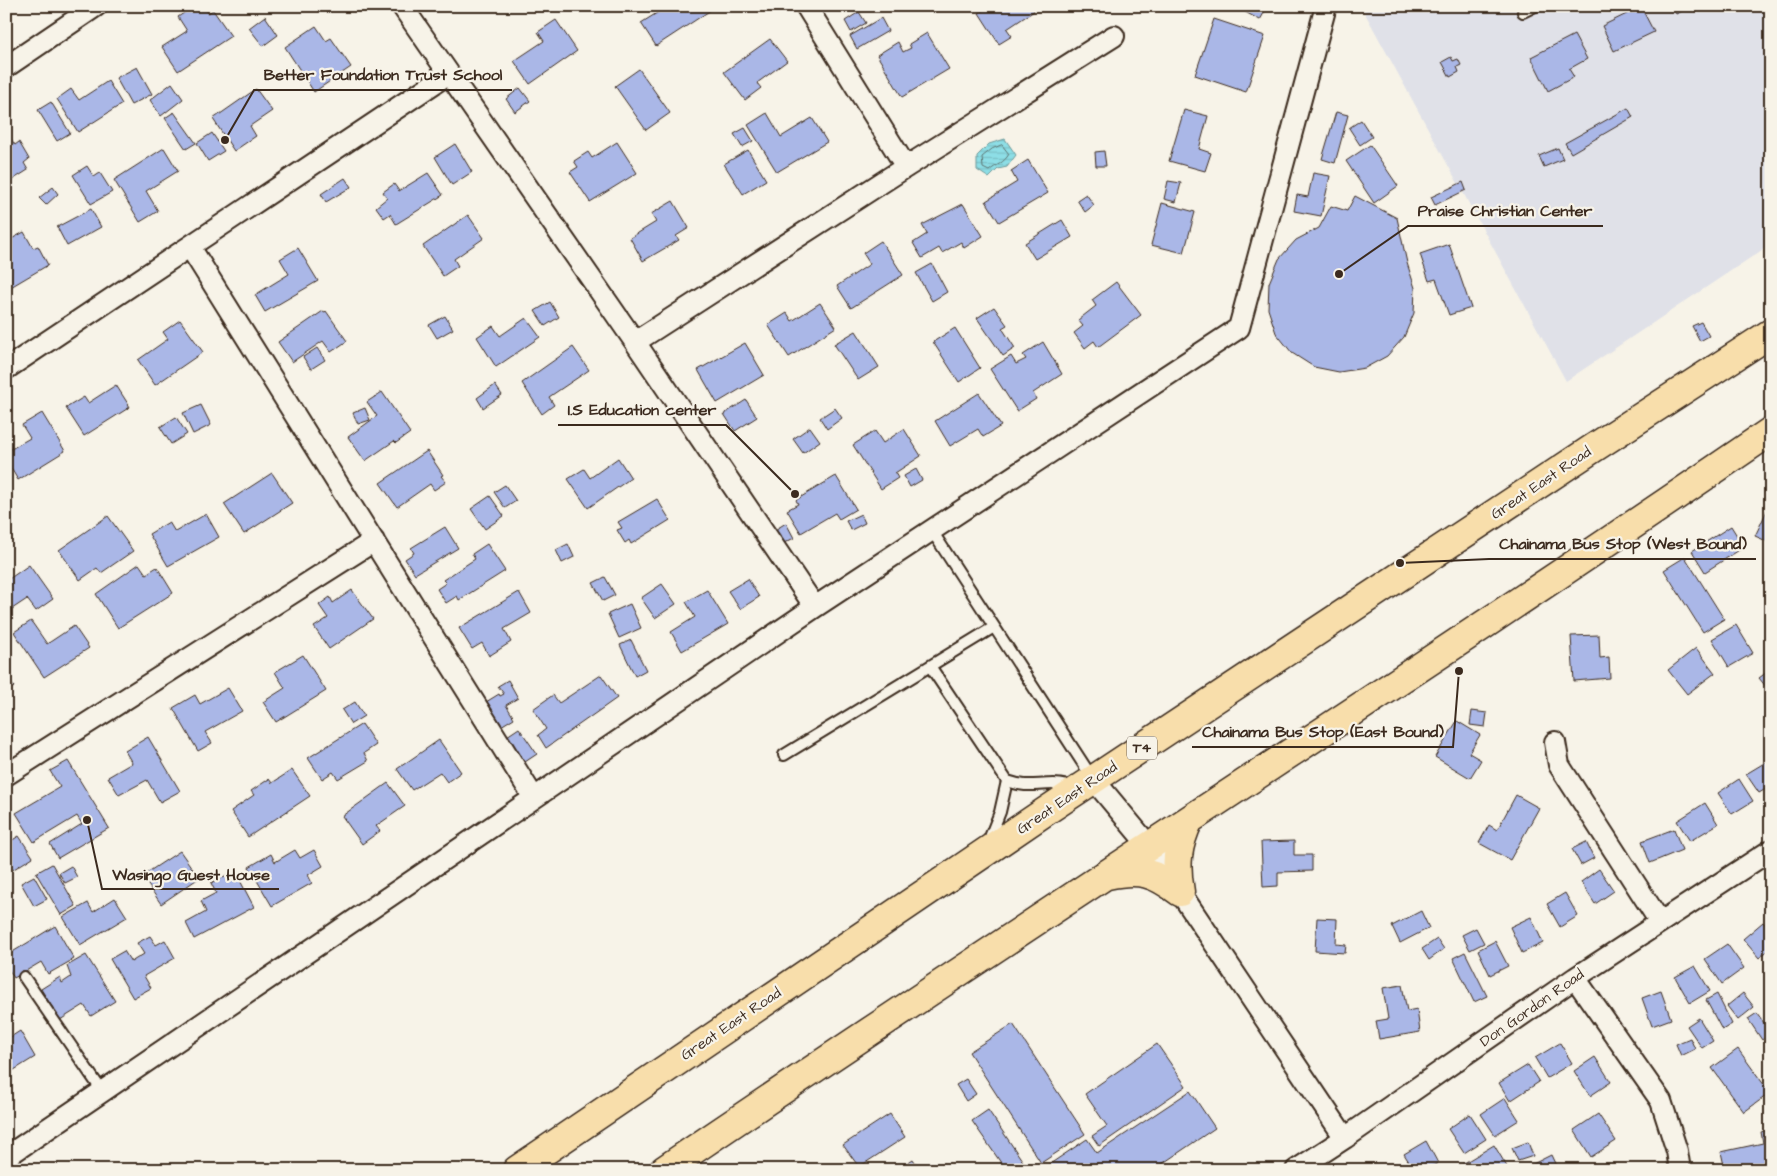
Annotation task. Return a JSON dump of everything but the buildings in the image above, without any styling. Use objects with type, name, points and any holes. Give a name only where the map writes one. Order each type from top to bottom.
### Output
[{"type":"main road","name":"Great East Road","points":[[517,1170],[1088,784],[1583,455],[1771,333]]},
{"type":"main road","points":[[664,1170],[842,1049],[1605,544],[1771,431]]},
{"type":"main road","points":[[1180,892],[1177,856],[1181,837],[1189,820]]},
{"type":"main road","points":[[1104,876],[1124,871],[1145,872],[1163,879],[1180,892]]},
{"type":"street","points":[[6,67],[96,6]]},
{"type":"street","points":[[402,6],[815,606]]},
{"type":"street","points":[[806,6],[906,166]]},
{"type":"street","points":[[6,1157],[815,606],[1239,328],[1326,6]]},
{"type":"street","points":[[635,342],[906,166],[1114,36]]},
{"type":"street","points":[[6,369],[448,74]]},
{"type":"street","points":[[190,247],[534,798]]},
{"type":"street","points":[[6,775],[374,541]]},
{"type":"street","points":[[1555,742],[1559,765],[1660,922]]},
{"type":"street","points":[[1088,784],[1149,846],[1345,1138]]},
{"type":"street","name":"Don Gordon Road","points":[[1296,1170],[1575,978],[1771,850]]},
{"type":"street","points":[[1575,978],[1660,1101],[1677,1151],[1680,1170]]},
{"type":"lane","points":[[1523,12],[1535,6]]},
{"type":"lane","points":[[932,531],[994,627],[1088,784]]},
{"type":"lane","points":[[784,755],[994,627]]},
{"type":"lane","points":[[930,666],[1007,781],[1021,785],[1036,786],[1088,784]]},
{"type":"lane","points":[[984,854],[1000,812],[1007,781]]},
{"type":"lane","points":[[24,977],[102,1091]]},
{"type":"shaded area","points":[[1361,6],[1771,6],[1771,244],[1566,381]]},
{"type":"water","points":[[1005,139],[1016,155],[1007,167],[998,169],[989,178],[977,170],[977,156],[989,144]]},
{"type":"place","name":"Better Foundation Trust School","points":[[225,140]]},
{"type":"place","name":"Praise Christian Center","points":[[1339,274]]},
{"type":"place","name":"I.S Education center","points":[[795,494]]},
{"type":"place","name":"Chainama Bus Stop (West Bound)","points":[[1400,563]]},
{"type":"place","name":"Chainama Bus Stop (East Bound)","points":[[1459,671]]},
{"type":"place","name":"Wasingo Guest House","points":[[87,820]]}]
